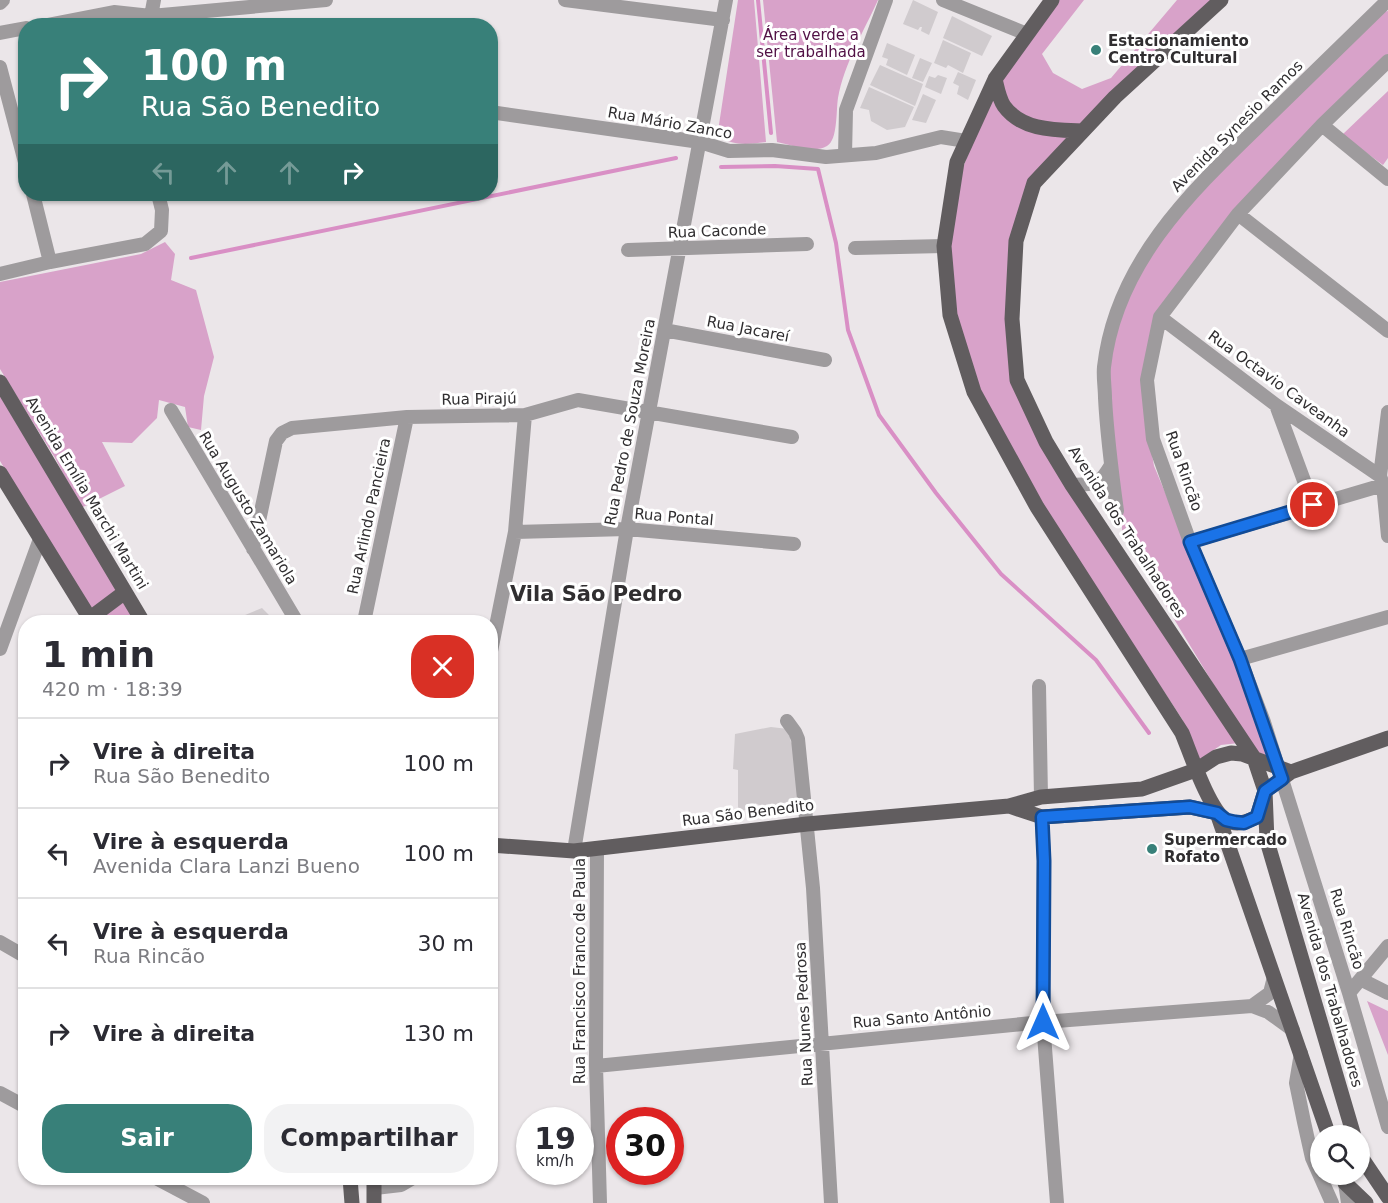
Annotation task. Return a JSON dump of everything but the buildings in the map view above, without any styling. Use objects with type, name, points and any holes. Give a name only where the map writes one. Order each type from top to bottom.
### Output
[{"type":"main road","points":[[1052,0],[995,79],[957,162],[944,246],[950,315],[974,392],[1037,507],[1182,733],[1196,770],[1217,813],[1325,1125]]},
{"type":"main road","name":"Avenida dos Trabalhadores","points":[[1221,0],[1115,97],[1034,183],[1016,241],[1012,319],[1017,380],[1046,442],[1072,485],[1254,758],[1265,791],[1267,841],[1351,1125]]},
{"type":"main road","points":[[995,79],[1003,106],[1023,122],[1048,129],[1083,131]]},
{"type":"main road","name":"Avenida Emília Marchi Martini","points":[[0,382],[139,615]]},
{"type":"main road","points":[[0,472],[87,615]]},
{"type":"main road","points":[[98,615],[125,592]]},
{"type":"main road","points":[[1217,813],[1226,820],[1244,823],[1257,817],[1265,791],[1284,773],[1388,738]]},
{"type":"main road","points":[[1196,770],[1216,756],[1231,753],[1254,758],[1284,773]]},
{"type":"main road","name":"Rua São Benedito","points":[[498,846],[574,851],[807,824],[1009,806],[1049,796],[1142,789],[1196,770]]},
{"type":"main road","points":[[1042,817],[1049,796]]},
{"type":"main road","name":"Rua São Benedito","points":[[1009,806],[1042,817],[1190,807],[1217,813]]},
{"type":"main road","points":[[1370,1170],[1388,1196]]},
{"type":"main road","points":[[351,1185],[352,1203]]},
{"type":"main road","points":[[1349,1185],[1366,1203]]},
{"type":"street","points":[[151,16],[154,0]]},
{"type":"street","points":[[127,18],[326,0]]},
{"type":"street","points":[[565,0],[723,20]]},
{"type":"street","name":"Rua Pedro de Souza Moreira","points":[[574,851],[627,529],[726,0]]},
{"type":"street","points":[[845,155],[846,110],[886,0]]},
{"type":"street","points":[[943,0],[1027,34]]},
{"type":"street","name":"Avenida Synesio Ramos","points":[[1117,511],[1106,425],[1104,368],[1115,320],[1126,288],[1140,261],[1197,186],[1388,0]]},
{"type":"street","points":[[0,33],[18,30]]},
{"type":"street","name":"Rua Rincão","points":[[1388,61],[1322,125],[1238,214],[1160,317],[1147,380],[1153,439],[1190,542],[1240,659],[1284,773],[1388,1127]]},
{"type":"street","points":[[0,67],[18,136]]},
{"type":"street","name":"Rua Mário Zanco","points":[[498,113],[700,142],[729,151],[772,150],[826,157],[876,153],[940,137],[966,141]]},
{"type":"street","points":[[1322,125],[1387,177]]},
{"type":"street","points":[[35,201],[50,262]]},
{"type":"street","points":[[0,274],[145,244],[161,231],[162,210],[160,201]]},
{"type":"street","points":[[1238,214],[1388,331]]},
{"type":"street","name":"Rua Caconde","points":[[628,250],[807,244]]},
{"type":"street","points":[[855,248],[944,246]]},
{"type":"street","name":"Rua Octavio Caveanha","points":[[1160,317],[1381,481]]},
{"type":"street","name":"Rua Jacareí","points":[[664,330],[825,360]]},
{"type":"street","name":"Rua Pirajú","points":[[253,549],[276,441],[282,433],[292,428],[407,417],[525,415],[578,400],[792,437]]},
{"type":"street","points":[[1276,405],[1313,505]]},
{"type":"street","name":"Rua Augusto Zamariola","points":[[171,410],[293,615]]},
{"type":"street","points":[[1388,411],[1381,481],[1388,536]]},
{"type":"street","points":[[498,616],[515,532],[525,415]]},
{"type":"street","name":"Rua Arlindo Pancieira","points":[[365,615],[407,417]]},
{"type":"street","points":[[1072,485],[1097,483],[1102,480],[1111,465]]},
{"type":"street","points":[[1190,542],[1313,505],[1381,481]]},
{"type":"street","name":"Rua Pontal","points":[[515,532],[627,529],[794,544]]},
{"type":"street","points":[[0,649],[40,539]]},
{"type":"street","points":[[1240,659],[1388,617]]},
{"type":"street","points":[[1039,686],[1049,796]]},
{"type":"street","name":"Rua Nunes Pedrosa","points":[[787,721],[798,739],[813,888],[831,1203]]},
{"type":"street","points":[[1042,817],[1043,1022],[1057,1203]]},
{"type":"street","name":"Rua Francisco Franco de Paula","points":[[597,848],[596,1066],[600,1203]]},
{"type":"street","points":[[1,946],[18,953]]},
{"type":"street","points":[[1349,993],[1388,946]]},
{"type":"street","points":[[1252,1006],[1270,993],[1274,977]]},
{"type":"street","points":[[1362,980],[1388,993]]},
{"type":"street","points":[[1252,1006],[1268,1012],[1293,1030]]},
{"type":"street","name":"Rua Santo Antônio","points":[[596,1066],[1043,1022],[1252,1006]]},
{"type":"street","points":[[1301,1053],[1296,1083],[1304,1122],[1312,1158],[1332,1203]]},
{"type":"street","points":[[0,1093],[18,1103]]},
{"type":"street","points":[[169,1185],[203,1203]]},
{"type":"street","points":[[374,1189],[401,1185]]},
{"type":"street","points":[[1344,1185],[1348,1203]]},
{"type":"green space","name":"Área verde a ser trabalhada","points":[[738,0],[754,0],[766,142],[748,144],[731,142],[720,136],[718,131]]},
{"type":"green space","name":"Área verde a ser trabalhada","points":[[763,0],[878,0],[845,73],[838,98],[833,138],[827,146],[816,149],[803,148],[777,142]]},
{"type":"green space","points":[[1056,0],[1084,0],[1042,54],[1053,73],[1082,89],[1111,78],[1177,0],[1211,0],[1081,127],[1041,122],[1021,114],[1013,106],[999,81]]},
{"type":"green space","points":[[1388,11],[1388,56],[1158,309],[1143,402],[1154,466],[1241,673],[1271,760],[1255,753],[1122,533],[1122,512],[1112,439],[1109,375],[1115,335],[1128,297],[1151,252],[1192,203],[1241,150],[1378,13]]},
{"type":"green space","points":[[1388,91],[1388,158],[1383,165],[1342,135]]},
{"type":"green space","points":[[993,92],[1000,112],[1069,134],[1013,230],[1022,406],[1239,743],[1221,745],[1199,760],[1182,719],[1044,509],[978,390],[955,313],[949,245],[958,180]]},
{"type":"green space","points":[[165,242],[175,254],[171,280],[196,290],[214,357],[204,396],[201,430],[188,427],[185,407],[159,400],[157,418],[132,443],[102,442],[125,486],[81,508],[55,458],[0,369],[0,282],[141,254]]},
{"type":"green space","points":[[0,396],[117,590],[92,612],[0,461]]},
{"type":"green space","points":[[123,600],[132,615],[103,615]]},
{"type":"green space","points":[[1367,1001],[1388,1011],[1388,1055]]},
{"type":"waterway","points":[[758,0],[771,133]]},
{"type":"waterway","points":[[498,195],[676,158]]},
{"type":"waterway","points":[[721,167],[775,166],[818,169],[836,243],[848,330],[879,415],[936,493],[1001,574],[1096,660],[1149,733]]},
{"type":"waterway","points":[[191,258],[467,201]]},
{"type":"place","name":"Estacionamiento Centro Cultural","points":[[1096,50]]},
{"type":"place","name":"Supermercado Rofato","points":[[1152,849]]},
{"type":"district","name":"Vila São Pedro","points":[[596,594]]},
{"type":"route","points":[[1043,1022],[1042,817],[1190,807],[1217,813],[1226,820],[1244,823],[1257,817],[1265,791],[1282,779],[1264,722],[1240,659],[1190,542],[1313,505]]}]
